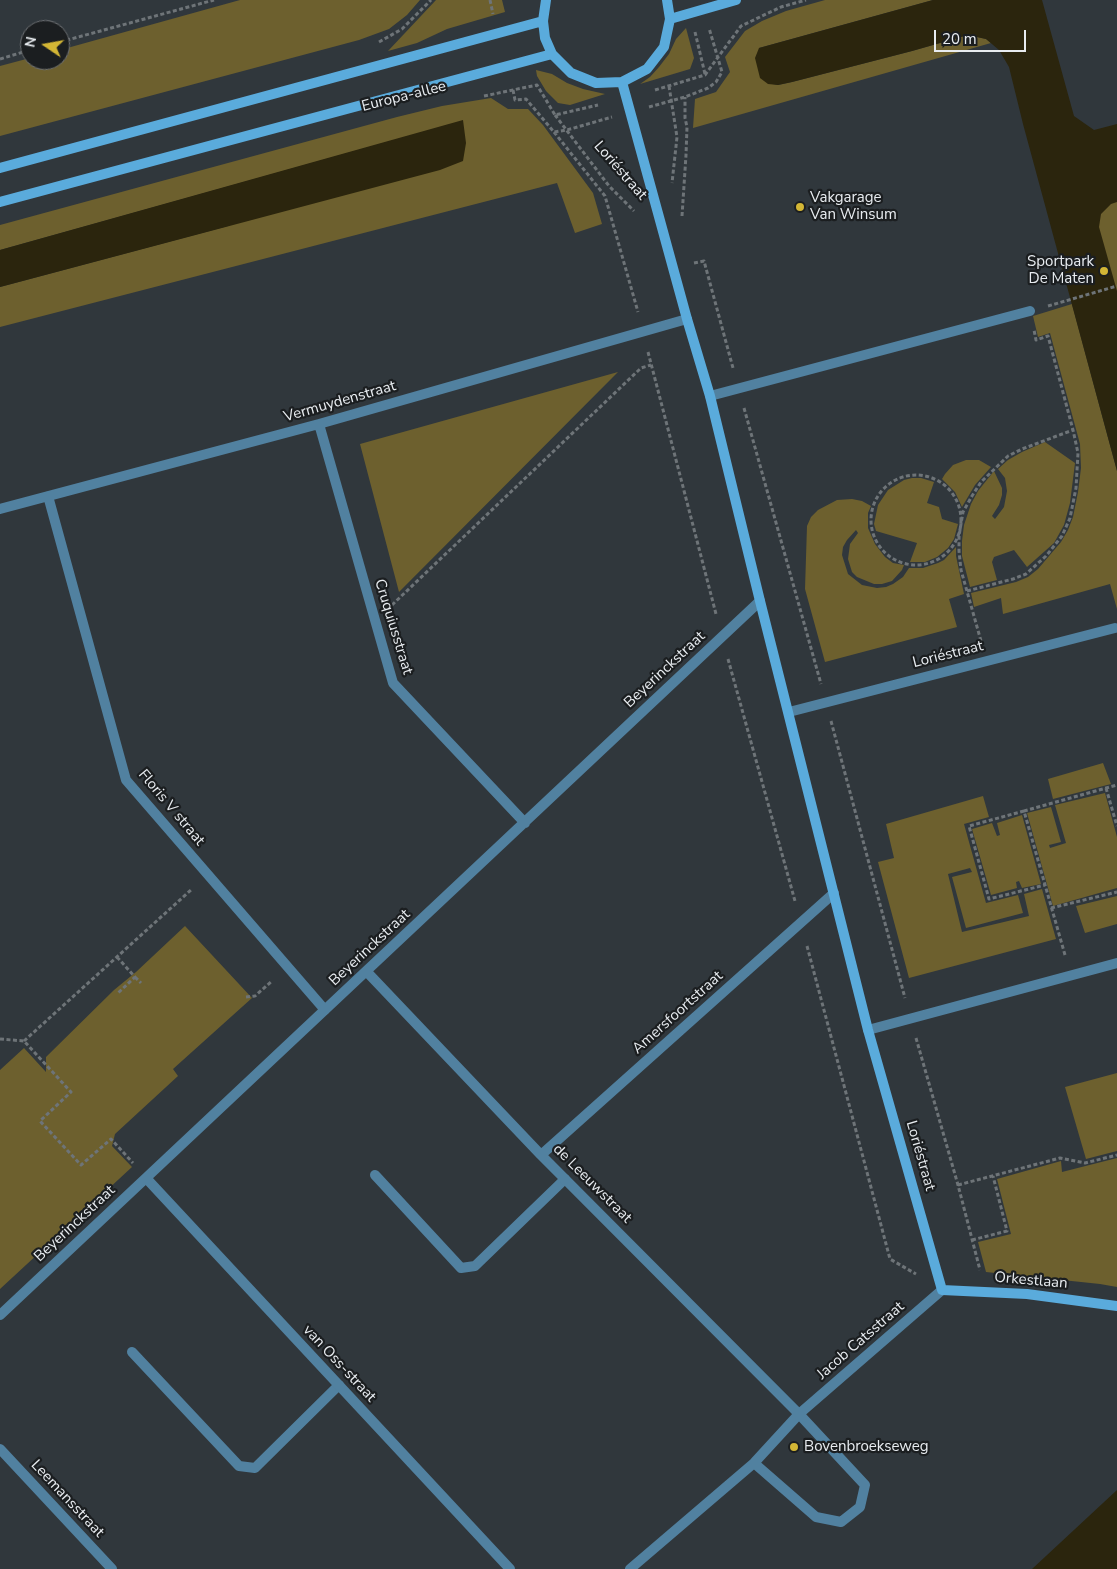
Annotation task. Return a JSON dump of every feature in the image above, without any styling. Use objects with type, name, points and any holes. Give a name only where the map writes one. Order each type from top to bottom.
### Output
[{"type":"main road","points":[[546,0],[543,21],[546,38],[552,54],[571,73],[596,83],[622,82],[647,69],[664,46],[670,19],[667,0]]},
{"type":"main road","points":[[670,19],[736,0]]},
{"type":"main road","points":[[0,168],[543,21]]},
{"type":"main road","name":"Europa-allee","points":[[0,202],[552,54]]},
{"type":"main road","name":"Loriéstraat","points":[[622,82],[710,396],[868,1030],[942,1290]]},
{"type":"main road","name":"Orkestlaan","points":[[942,1290],[1027,1294],[1117,1306]]},
{"type":"street","points":[[710,396],[1030,311]]},
{"type":"street","name":"Vermuydenstraat","points":[[0,509],[319,424],[688,320]]},
{"type":"street","name":"Cruquiusstraat","points":[[319,424],[393,683],[525,823]]},
{"type":"street","name":"Floris V straat","points":[[48,496],[126,780],[325,1010]]},
{"type":"street","name":"Beyerinckstraat","points":[[0,1315],[760,601]]},
{"type":"street","name":"Loriéstraat","points":[[789,712],[1116,628]]},
{"type":"street","name":"Amersfoortstraat","points":[[541,1155],[834,894]]},
{"type":"street","points":[[868,1030],[1117,963]]},
{"type":"street","name":"de Leeuwstraat","points":[[367,972],[541,1155],[799,1414]]},
{"type":"street","points":[[375,1175],[461,1268],[475,1266],[565,1179]]},
{"type":"street","name":"van Oss-straat","points":[[146,1178],[510,1569]]},
{"type":"street","name":"Jacob Catsstraat","points":[[630,1569],[754,1463],[799,1414],[942,1290]]},
{"type":"street","points":[[132,1352],[239,1466],[255,1468],[339,1385]]},
{"type":"street","points":[[754,1463],[816,1517],[841,1522],[860,1507],[865,1486],[799,1414]]},
{"type":"street","name":"Leemansstraat","points":[[0,1449],[112,1569]]},
{"type":"path","points":[[70,39],[214,0]]},
{"type":"path","points":[[377,43],[402,29],[431,0]]},
{"type":"path","points":[[483,96],[536,85],[555,115],[669,86],[705,75],[741,26],[781,7],[806,0]]},
{"type":"path","points":[[681,223],[687,128],[685,97],[708,88],[716,82],[722,72],[703,10]]},
{"type":"path","points":[[690,13],[705,75]]},
{"type":"path","points":[[0,59],[20,53]]},
{"type":"path","points":[[669,86],[676,137],[672,185]]},
{"type":"path","name":"Loriéstraat","points":[[555,115],[609,186],[635,211]]},
{"type":"path","points":[[554,132],[605,196],[644,332],[722,638],[801,923],[890,1259],[942,1290]]},
{"type":"path","points":[[691,262],[704,262],[958,1185],[980,1272],[982,1292]]},
{"type":"path","points":[[1068,300],[1117,286]]},
{"type":"path","points":[[967,591],[1026,574],[1039,563],[1062,536],[1070,518],[1076,488],[1078,453],[1048,336],[1036,340],[1030,311]]},
{"type":"path","points":[[375,622],[641,368],[651,365]]},
{"type":"path","points":[[987,661],[961,570],[959,552],[960,529],[961,515],[958,502],[950,491],[940,482],[928,477],[914,475],[901,478],[889,484],[879,494],[873,506],[871,519],[873,532],[878,544],[887,555],[898,562],[924,565],[937,560],[948,552],[956,542],[960,529],[963,512],[981,482],[996,466],[1022,448],[1073,430]]},
{"type":"path","points":[[1045,885],[989,899],[969,826],[1117,785]]},
{"type":"path","points":[[1106,788],[1117,826]]},
{"type":"path","points":[[1024,812],[1070,975]]},
{"type":"path","points":[[24,1041],[208,875]]},
{"type":"path","points":[[1051,908],[1117,892]]},
{"type":"path","points":[[117,957],[141,983]]},
{"type":"path","points":[[246,997],[255,996],[287,966]]},
{"type":"path","points":[[118,993],[135,977]]},
{"type":"path","points":[[0,1039],[24,1041],[71,1092],[40,1121],[81,1165],[111,1139],[146,1178]]},
{"type":"path","points":[[958,1185],[1060,1158],[1085,1163],[1117,1155]]},
{"type":"path","points":[[972,1240],[1007,1231],[993,1176]]},
{"type":"shaded area","points":[[240,0],[420,0],[407,15],[389,29],[359,40],[0,136],[0,66],[20,61],[20,70],[70,70],[70,47]]},
{"type":"shaded area","points":[[436,0],[502,0],[505,12],[447,29],[417,43],[388,51]]},
{"type":"shaded area","points":[[825,0],[933,0],[759,48],[768,83],[778,85],[792,82],[968,35],[986,39],[991,43],[693,128],[695,99],[716,92],[730,72],[725,57],[745,31],[762,21],[786,11]]},
{"type":"shaded area","points":[[933,0],[1042,0],[1074,116],[1094,130],[1117,124],[1117,202],[1111,204],[1101,214],[1099,227],[1117,291],[1117,471],[1009,67],[999,50],[986,39],[968,35],[778,85],[768,84],[760,78],[755,58],[759,48]]},
{"type":"shaded area","points":[[686,28],[694,58],[690,69],[640,84],[659,67],[669,54],[676,39]]},
{"type":"shaded area","points":[[536,70],[552,74],[567,83],[583,89],[605,94],[570,105],[558,103],[546,91],[537,76]]},
{"type":"shaded area","points":[[491,98],[508,109],[528,109],[543,125],[593,193],[602,224],[575,233],[557,183],[0,327],[0,287],[228,226],[463,121],[0,250],[0,225],[397,117],[442,106]]},
{"type":"shaded area","points":[[463,120],[466,143],[463,161],[440,170],[0,287],[0,250]]},
{"type":"shaded area","name":"Sportpark De Maten","points":[[1117,162],[1117,366],[1064,175]]},
{"type":"shaded area","points":[[1072,304],[1117,471],[1117,609],[1110,584],[1003,614],[1001,598],[974,607],[971,593],[1016,582],[1028,577],[1038,569],[1061,542],[1073,517],[1081,468],[1080,444],[1050,333],[1038,337],[1033,316]]},
{"type":"shaded area","points":[[618,372],[399,592],[360,444]]},
{"type":"shaded area","points":[[1045,442],[1075,463],[1070,503],[1064,525],[1054,543],[1027,567],[1014,550],[994,557],[992,562],[997,580],[970,587],[962,556],[962,541],[964,525],[971,504],[978,491],[994,471],[1002,488],[999,505],[992,516],[995,519],[1004,507],[1007,491],[1005,478],[998,469],[1008,460]]},
{"type":"shaded area","points":[[966,460],[979,460],[991,467],[975,485],[962,507],[955,492],[942,479],[953,465]]},
{"type":"shaded area","points":[[921,478],[934,482],[927,503],[939,507],[942,519],[958,524],[954,539],[948,548],[937,557],[925,562],[910,562],[917,543],[876,531],[874,524],[878,505],[888,490],[904,480]]},
{"type":"shaded area","points":[[852,499],[862,501],[871,506],[868,513],[868,528],[875,544],[885,557],[893,563],[904,565],[892,581],[882,584],[874,584],[857,577],[852,572],[848,559],[850,544],[858,533],[856,530],[843,547],[842,555],[848,574],[862,585],[877,588],[886,587],[903,577],[909,568],[923,568],[944,560],[956,547],[956,556],[964,594],[949,599],[957,627],[825,662],[805,589],[807,526],[811,517],[818,510],[837,500]]},
{"type":"shaded area","points":[[1103,763],[1111,784],[1053,799],[1048,779]]},
{"type":"shaded area","points":[[1105,793],[1117,837],[1117,888],[1053,906],[1027,813],[1051,807],[1061,842],[1049,845],[1050,848],[1066,843],[1055,805]]},
{"type":"shaded area","points":[[983,796],[989,817],[964,824],[986,903],[1018,895],[1023,913],[966,928],[952,877],[972,872],[970,868],[948,874],[962,932],[1029,916],[1024,894],[1042,889],[1056,939],[909,978],[878,862],[894,858],[886,824]]},
{"type":"shaded area","points":[[1022,815],[1041,884],[1022,888],[1019,881],[1016,882],[1017,888],[991,895],[972,829],[992,823],[997,836],[1000,835],[997,823]]},
{"type":"shaded area","points":[[1117,896],[1117,924],[1085,933],[1076,906]]},
{"type":"shaded area","points":[[185,926],[252,998],[173,1069],[178,1076],[115,1134],[112,1146],[132,1167],[0,1289],[0,1070],[24,1048],[46,1072],[46,1057],[114,990]]},
{"type":"shaded area","points":[[1117,1073],[1117,1151],[1086,1159],[1065,1087]]},
{"type":"shaded area","points":[[1117,1158],[1117,1287],[986,1272],[978,1242],[1011,1234],[997,1179],[1061,1161],[1062,1172]]},
{"type":"shaded area","points":[[1117,1490],[1117,1569],[1032,1569]]},
{"type":"place","name":"Vakgarage Van Winsum","points":[[800,207]]},
{"type":"place","name":"Sportpark De Maten","points":[[1104,271]]},
{"type":"place","name":"Bovenbroekseweg","points":[[794,1447]]}]
